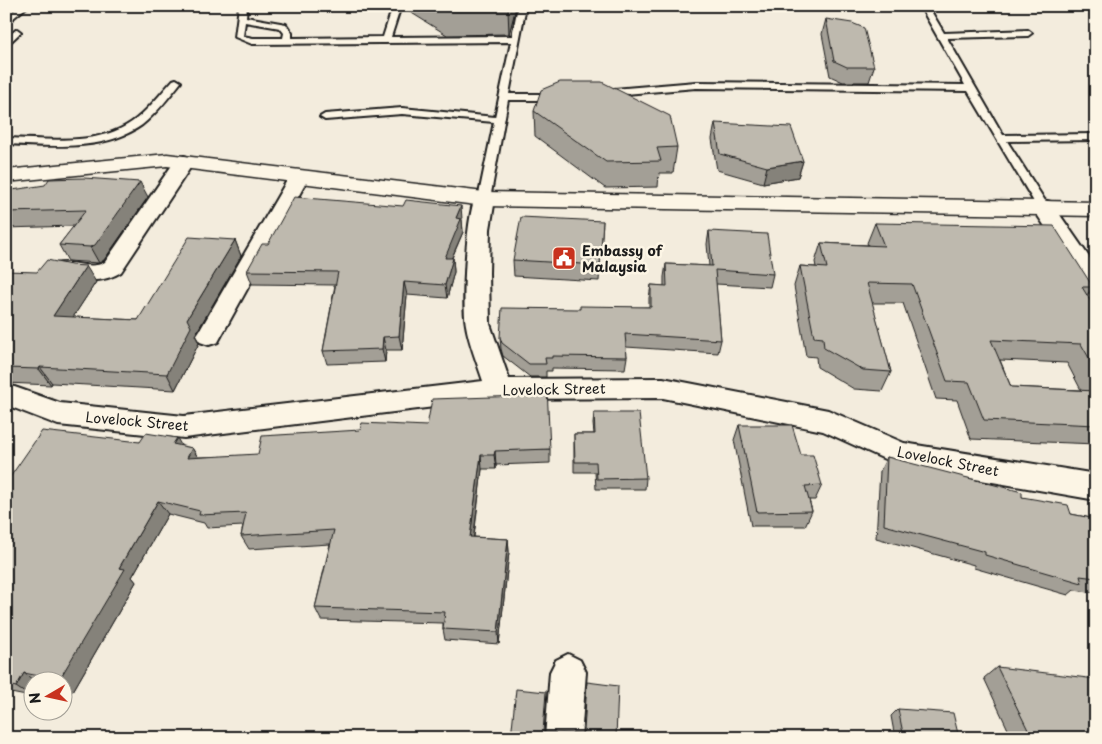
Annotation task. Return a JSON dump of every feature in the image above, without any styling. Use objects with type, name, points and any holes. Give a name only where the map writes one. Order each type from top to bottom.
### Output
[{"type":"street","points":[[6,176],[158,161],[184,162],[484,198],[1096,208]]},
{"type":"street","points":[[64,269],[97,273],[105,272],[113,267],[184,162]]},
{"type":"street","points":[[208,336],[299,177]]},
{"type":"street","points":[[484,198],[478,247],[478,324],[499,389]]},
{"type":"street","points":[[1043,207],[1096,285]]},
{"type":"street","name":"Lovelock Street","points":[[6,394],[50,425],[184,427],[499,389],[663,388],[828,421],[900,454],[1096,487]]},
{"type":"street","points":[[563,738],[568,672]]},
{"type":"lane","points":[[6,22],[24,6]]},
{"type":"lane","points":[[243,6],[239,38],[252,41],[516,39]]},
{"type":"lane","points":[[386,40],[398,6]]},
{"type":"lane","points":[[484,198],[522,6]]},
{"type":"lane","points":[[924,6],[1000,138],[1043,207]]},
{"type":"lane","points":[[242,19],[283,26],[288,33],[287,40]]},
{"type":"lane","points":[[6,43],[18,32]]},
{"type":"lane","points":[[941,36],[1028,33]]},
{"type":"lane","points":[[6,141],[72,143],[122,131],[138,123],[176,82]]},
{"type":"lane","points":[[592,94],[696,85],[971,88]]},
{"type":"lane","points":[[504,97],[536,98],[564,96]]},
{"type":"lane","points":[[325,117],[402,111],[500,120]]},
{"type":"lane","points":[[1000,138],[1096,137]]},
{"type":"building","points":[[437,6],[509,6],[508,10],[445,11]]},
{"type":"building","points":[[826,19],[852,23],[864,28],[874,67],[847,67],[834,61]]},
{"type":"building","points":[[560,82],[602,82],[670,116],[677,147],[657,148],[661,161],[606,162],[534,111],[541,90]]},
{"type":"building","points":[[715,123],[791,127],[803,161],[767,167],[720,154]]},
{"type":"building","points":[[84,178],[140,182],[95,245],[90,247],[59,245],[86,210],[6,212],[6,191],[45,185],[49,179]]},
{"type":"building","points":[[294,197],[403,206],[406,200],[461,206],[456,218],[461,219],[445,258],[453,258],[445,285],[404,282],[399,336],[383,337],[382,349],[323,351],[338,272],[247,271],[262,244],[268,244]]},
{"type":"building","points":[[521,217],[603,221],[600,265],[513,260]]},
{"type":"building","points":[[875,223],[1054,226],[1093,287],[1082,287],[1096,310],[1096,370],[1081,344],[991,340],[1011,387],[1096,391],[1096,425],[984,420],[969,382],[947,381],[912,284],[867,283],[891,372],[863,370],[824,348],[823,338],[814,337],[800,266],[827,268],[821,243],[884,246]]},
{"type":"building","points":[[709,231],[767,234],[773,274],[715,270],[721,340],[625,334],[627,357],[552,356],[552,358],[545,358],[546,364],[529,364],[502,343],[500,337],[502,308],[580,309],[580,306],[651,307],[651,285],[667,286],[666,264],[712,266]]},
{"type":"building","points":[[189,237],[235,240],[187,319],[191,327],[167,374],[40,367],[39,369],[6,368],[6,271],[37,272],[47,260],[86,266],[53,316],[138,320]]},
{"type":"building","points":[[547,388],[550,449],[495,451],[494,455],[481,455],[470,537],[508,539],[498,632],[443,629],[445,612],[315,608],[334,530],[241,536],[246,513],[199,515],[200,511],[158,501],[119,568],[125,569],[64,672],[22,672],[22,676],[16,687],[6,684],[6,483],[42,431],[140,442],[146,433],[177,438],[173,444],[192,448],[187,458],[258,454],[262,436],[360,430],[362,423],[427,426],[432,399],[523,396],[523,389]]},
{"type":"building","points":[[594,413],[639,413],[646,478],[597,479],[596,462],[575,462],[574,434],[595,434]]},
{"type":"building","points":[[739,425],[792,425],[801,455],[813,455],[822,485],[805,486],[812,511],[757,512]]},
{"type":"building","points":[[887,457],[1022,492],[1022,497],[1068,505],[1071,514],[1096,519],[1096,578],[1080,576],[1082,583],[985,555],[985,552],[884,525]]},
{"type":"building","points":[[997,667],[1096,679],[1096,738],[1032,738]]},
{"type":"building","points":[[587,682],[618,686],[616,738],[511,738],[516,689],[546,692],[543,732],[582,733],[584,731]]},
{"type":"building","points":[[898,709],[953,713],[959,738],[904,738]]},
{"type":"place","name":"Embassy of Malaysia","points":[[564,258]]}]
